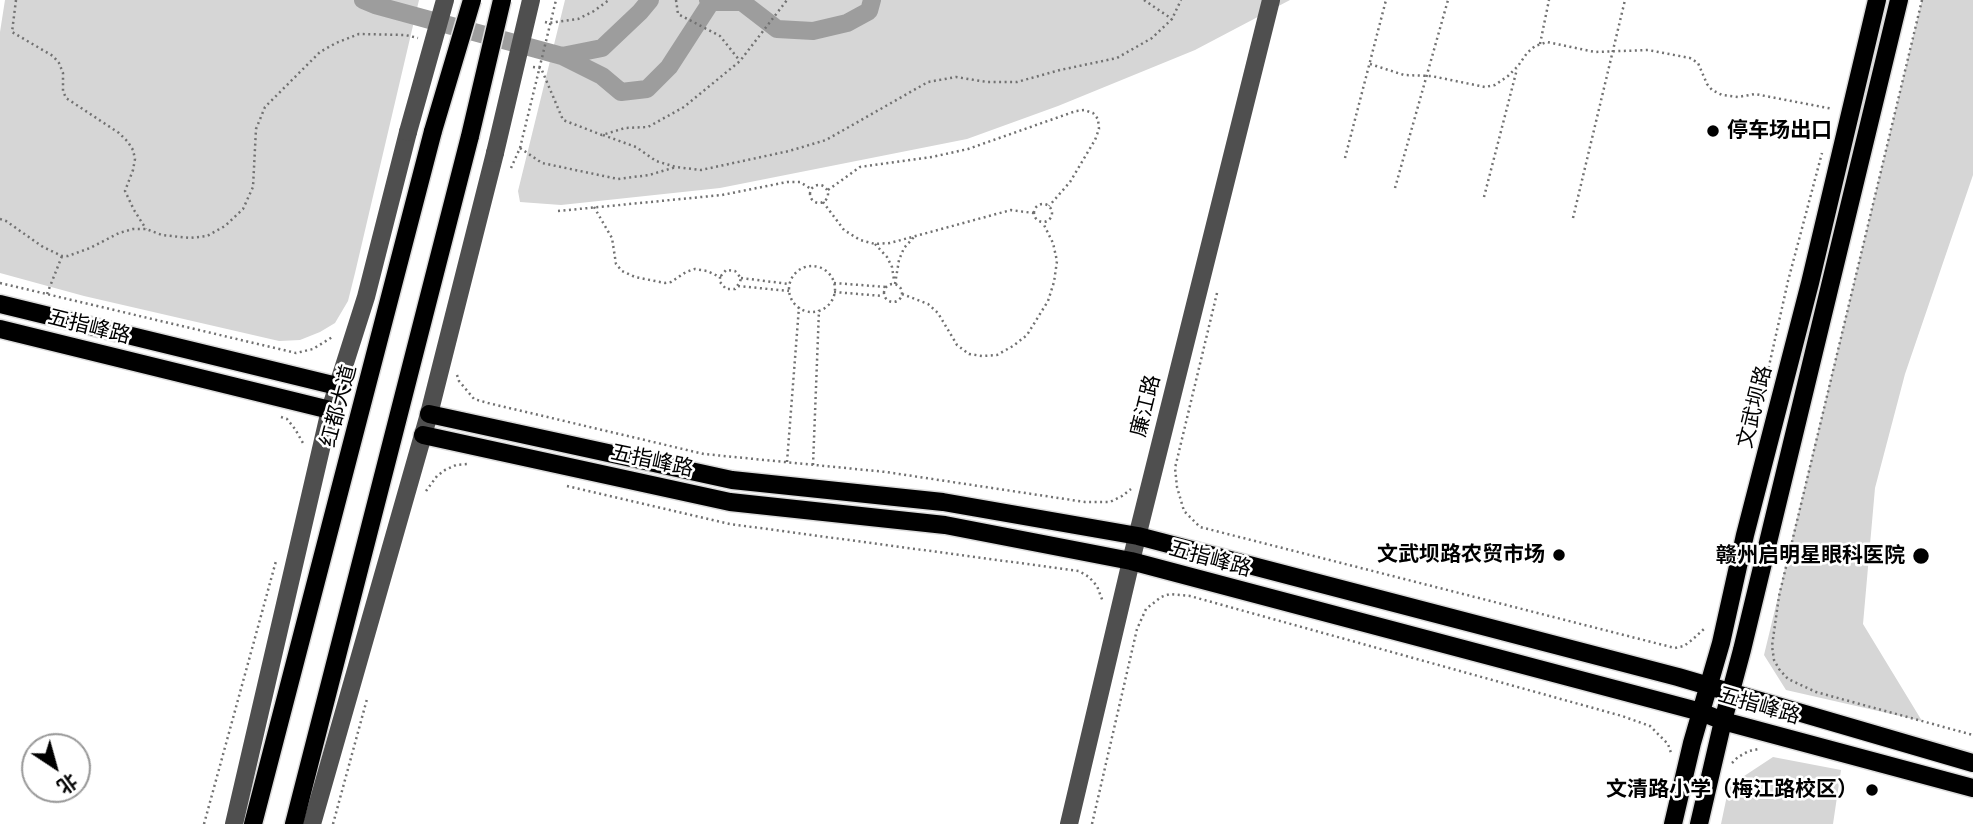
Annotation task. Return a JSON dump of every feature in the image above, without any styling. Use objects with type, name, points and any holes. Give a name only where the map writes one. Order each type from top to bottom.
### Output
[{"type":"main road","name":"红都大道","points":[[253,824],[433,131],[472,0]]},
{"type":"main road","points":[[293,824],[470,136],[502,0]]},
{"type":"main road","name":"文武坝路","points":[[1673,824],[1692,743],[1721,643],[1745,535],[1810,283],[1877,0]]},
{"type":"main road","points":[[1699,824],[1899,0]]},
{"type":"main road","points":[[0,304],[337,386]]},
{"type":"main road","name":"五指峰路","points":[[0,329],[330,410]]},
{"type":"main road","name":"五指峰路","points":[[429,414],[732,480],[943,502],[1138,536],[1678,677],[1973,763]]},
{"type":"main road","name":"五指峰路","points":[[423,435],[730,502],[945,525],[1131,561],[1701,712],[1723,721],[1973,788]]},
{"type":"street","points":[[234,824],[330,410],[366,297],[445,0]]},
{"type":"street","points":[[312,824],[429,414],[531,0]]},
{"type":"street","name":"廉江路","points":[[1069,824],[1131,561],[1271,0]]},
{"type":"path","points":[[16,0],[12,32],[53,56],[63,74],[63,91],[66,98],[119,133],[133,150],[134,170],[125,191],[146,229]]},
{"type":"path","points":[[508,172],[520,148],[556,0]]},
{"type":"path","points":[[676,0],[678,14],[720,36],[740,61]]},
{"type":"path","points":[[602,135],[625,128],[648,127],[684,107],[740,61],[787,0]]},
{"type":"path","points":[[1144,0],[1172,19]]},
{"type":"path","points":[[529,65],[541,68],[563,120],[636,147],[656,162],[701,170],[826,140],[928,82],[956,77],[987,82],[1017,82],[1117,58],[1152,38],[1172,19],[1181,0]]},
{"type":"path","points":[[1345,158],[1386,0]]},
{"type":"path","points":[[1395,188],[1448,0]]},
{"type":"path","points":[[1540,44],[1549,0]]},
{"type":"path","points":[[1573,218],[1625,0]]},
{"type":"path","points":[[1922,0],[1779,596],[1772,646],[1774,660],[1788,679],[1816,692],[1973,736]]},
{"type":"path","points":[[0,219],[62,256],[90,248],[133,229],[190,238],[206,236],[225,226],[243,209],[253,187],[256,129],[265,107],[320,52],[359,34],[405,35],[417,38]]},
{"type":"path","points":[[1370,64],[1404,75],[1426,76],[1485,87],[1495,85],[1518,66],[1535,46],[1547,42],[1585,51],[1648,50],[1690,58],[1698,63],[1712,90],[1722,95],[1738,97],[1755,93],[1833,109]]},
{"type":"path","points":[[1484,197],[1518,66]]},
{"type":"path","points":[[824,202],[828,190],[860,167],[968,149],[1076,111],[1093,113],[1098,120],[1099,129],[1095,140],[1069,183],[1049,206]]},
{"type":"path","points":[[520,148],[542,163],[618,179],[649,175],[676,167]]},
{"type":"path","points":[[1764,386],[1823,149]]},
{"type":"path","points":[[558,211],[722,195],[786,182],[800,182],[811,188]]},
{"type":"path","points":[[824,202],[814,202],[809,193],[811,188],[820,184],[828,190]]},
{"type":"path","points":[[824,202],[844,230],[860,240],[875,244],[890,243],[1012,210],[1033,214]]},
{"type":"path","points":[[902,294],[928,304],[938,313],[957,345],[969,354],[997,355],[1013,346],[1027,335],[1048,301],[1055,282],[1057,261],[1053,243],[1043,223],[1034,218],[1033,214],[1038,205],[1049,206]]},
{"type":"path","points":[[1043,223],[1051,218],[1049,206]]},
{"type":"path","points":[[594,207],[612,238],[616,264],[622,271],[635,277],[665,283],[695,269],[720,277]]},
{"type":"path","points":[[895,284],[899,260],[904,248],[914,237]]},
{"type":"path","points":[[834,292],[884,296],[892,302],[900,299],[902,289],[895,284],[892,267],[875,244]]},
{"type":"path","points":[[47,294],[62,256]]},
{"type":"path","points":[[808,266],[827,271],[834,283],[834,292],[829,303],[819,310],[809,311],[799,307],[794,303],[789,291],[789,284],[796,272],[808,266]]},
{"type":"path","points":[[720,277],[731,269],[741,278],[789,284]]},
{"type":"path","points":[[720,277],[722,286],[726,289],[735,289],[741,278]]},
{"type":"path","points":[[0,283],[296,353],[313,349],[337,333]]},
{"type":"path","points":[[834,283],[886,287],[895,284]]},
{"type":"path","points":[[738,286],[789,291]]},
{"type":"path","points":[[884,296],[886,287]]},
{"type":"path","points":[[1217,295],[1175,468],[1184,511],[1200,527],[1675,648],[1692,640],[1708,623]]},
{"type":"path","points":[[787,462],[799,307]]},
{"type":"path","points":[[813,465],[819,310]]},
{"type":"path","points":[[457,374],[458,382],[474,398],[488,403],[704,454],[886,472],[1085,502],[1110,502],[1133,488]]},
{"type":"path","points":[[279,416],[287,419],[295,429],[303,441],[304,449]]},
{"type":"path","points":[[423,495],[437,475],[456,465],[474,463]]},
{"type":"path","points":[[564,485],[730,524],[1079,571],[1097,586],[1103,598],[1103,612]]},
{"type":"path","points":[[204,824],[276,561]]},
{"type":"path","points":[[1092,824],[1137,629],[1146,609],[1161,597],[1170,594],[1191,596],[1629,718],[1650,726],[1668,744],[1671,753]]},
{"type":"path","points":[[333,824],[369,692]]},
{"type":"path","points":[[1732,764],[1738,757],[1759,749]]},
{"type":"shaded area","points":[[5,0],[419,0],[348,301],[335,323],[300,340],[279,341],[84,296],[0,273],[0,32]]},
{"type":"shaded area","points":[[565,0],[1290,0],[1195,50],[1058,106],[967,139],[720,188],[561,205],[520,202],[518,191]]},
{"type":"shaded area","points":[[1922,0],[1973,0],[1973,175],[1905,374],[1875,488],[1863,624],[1922,721],[1786,690],[1764,655]]},
{"type":"shaded area","points":[[1773,757],[1841,770],[1833,824],[1721,824],[1729,786]]},
{"type":"waterway","points":[[363,0],[562,56],[602,48],[650,0]]},
{"type":"waterway","points":[[708,0],[742,2],[777,29],[813,31],[847,23],[869,11],[872,0]]},
{"type":"waterway","points":[[562,56],[602,76],[621,92],[647,89],[669,67],[714,0]]},
{"type":"place","name":"停车场出口","points":[[1713,131]]},
{"type":"place","name":"文武坝路农贸市场","points":[[1559,555]]},
{"type":"place","name":"赣州启明星眼科医院","points":[[1921,556]]},
{"type":"place","name":"文清路小学（梅江路校区）","points":[[1872,790]]}]
